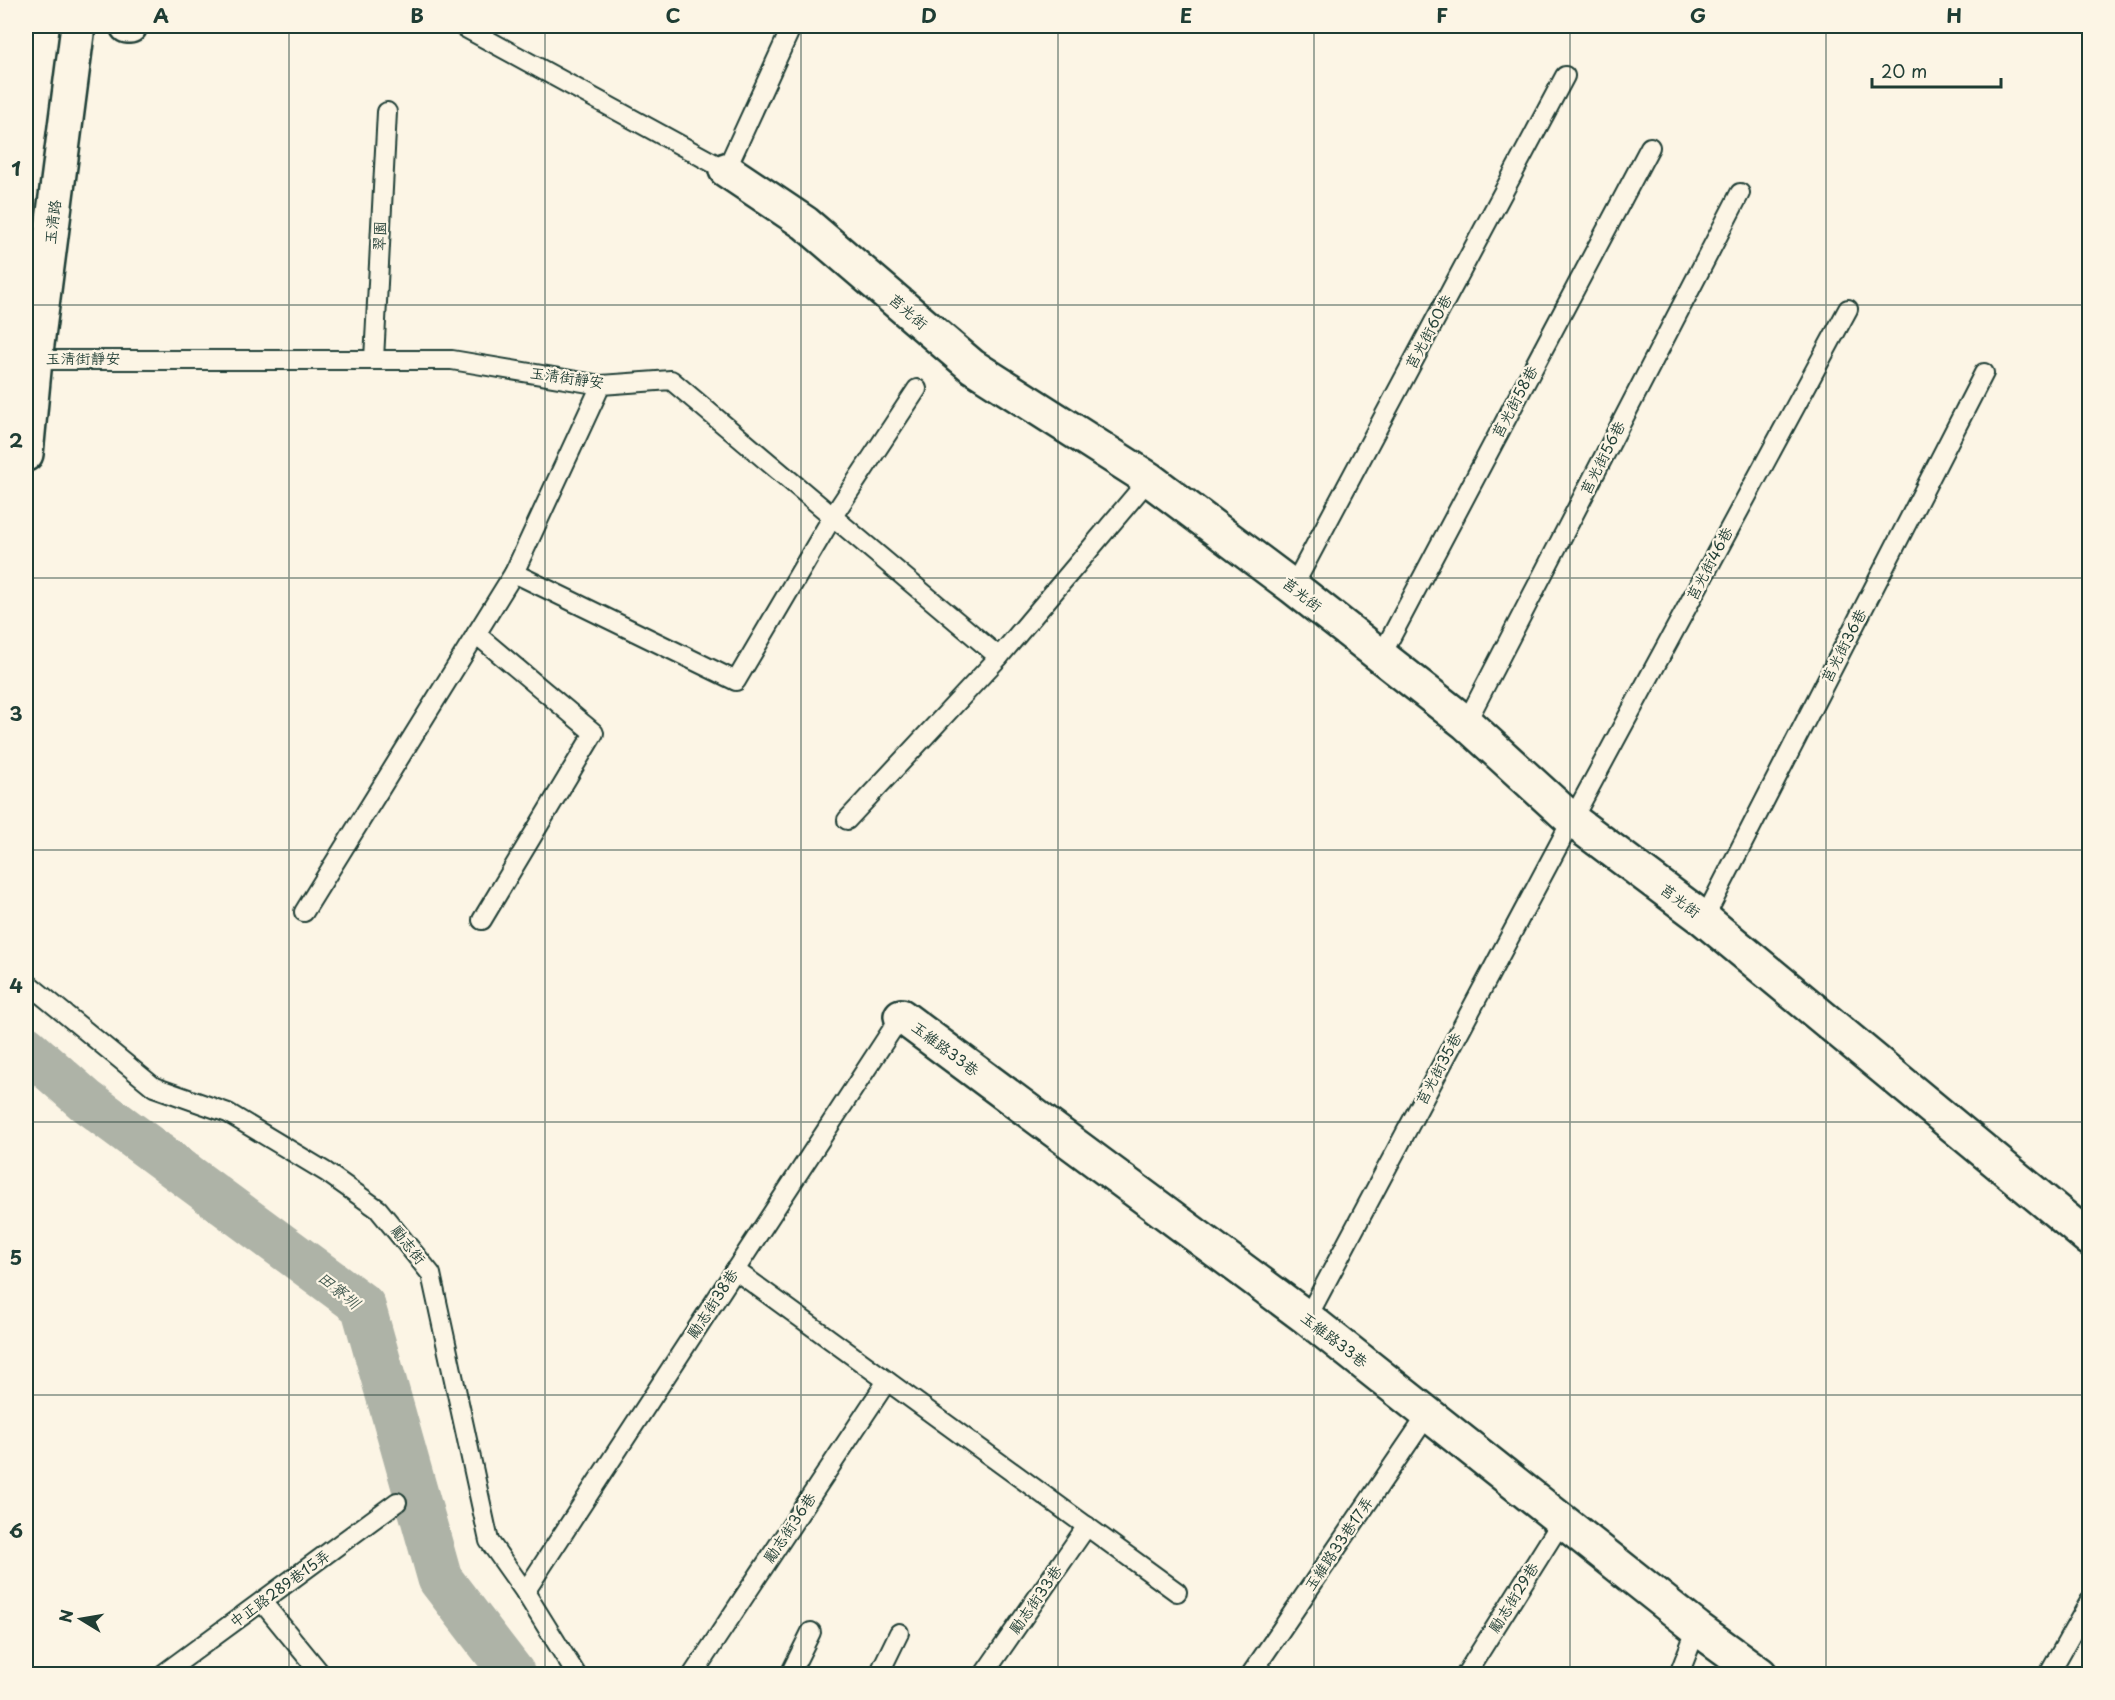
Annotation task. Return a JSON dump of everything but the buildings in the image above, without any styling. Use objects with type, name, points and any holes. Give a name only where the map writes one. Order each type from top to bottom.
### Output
[{"type":"street","name":"玉清路","points":[[26,454],[30,360],[78,26]]},
{"type":"street","name":"莒光街","points":[[726,170],[805,224],[972,366],[1149,479],[1293,587],[1466,723],[1572,820],[1704,919],[2090,1239]]},
{"type":"street","name":"玉維路33巷","points":[[901,1016],[1307,1318],[1697,1628],[1760,1674]]},
{"type":"lane","name":"莒光街","points":[[462,26],[726,170]]},
{"type":"lane","points":[[726,170],[792,26]]},
{"type":"lane","name":"莒光街60巷","points":[[1293,587],[1565,76]]},
{"type":"lane","name":"翠園","points":[[374,359],[387,112]]},
{"type":"lane","name":"莒光街58巷","points":[[1381,656],[1650,147]]},
{"type":"lane","name":"莒光街56巷","points":[[1466,723],[1740,193]]},
{"type":"lane","name":"莒光街46巷","points":[[1572,820],[1848,309]]},
{"type":"lane","name":"玉清街靜安","points":[[30,360],[452,360],[601,385],[671,380],[999,657]]},
{"type":"lane","name":"莒光街36巷","points":[[1704,919],[1984,373]]},
{"type":"lane","points":[[304,912],[514,573],[601,385]]},
{"type":"lane","points":[[514,573],[736,681],[834,516],[917,390]]},
{"type":"lane","points":[[847,820],[999,657],[1149,479]]},
{"type":"lane","points":[[476,634],[594,734],[482,920]]},
{"type":"lane","name":"莒光街35巷","points":[[1307,1318],[1572,820]]},
{"type":"lane","name":"勵志街","points":[[26,982],[154,1087],[228,1113],[326,1172],[378,1209],[431,1274],[489,1541],[525,1592],[576,1674]]},
{"type":"lane","name":"勵志街38巷","points":[[525,1592],[901,1016]]},
{"type":"lane","points":[[735,1270],[1177,1592]]},
{"type":"lane","name":"勵志街36巷","points":[[693,1674],[887,1381]]},
{"type":"lane","name":"玉維路33巷17弄","points":[[1251,1674],[1428,1414]]},
{"type":"lane","name":"中正路289巷15弄","points":[[163,1674],[263,1603],[397,1502]]},
{"type":"lane","name":"勵志街29巷","points":[[1466,1674],[1562,1521]]},
{"type":"lane","name":"勵志街33巷","points":[[984,1674],[1087,1526]]},
{"type":"lane","points":[[2049,1674],[2090,1601]]},
{"type":"lane","points":[[263,1603],[321,1674]]},
{"type":"lane","points":[[1679,1674],[1697,1628]]},
{"type":"lane","points":[[790,1674],[811,1632]]},
{"type":"lane","points":[[879,1674],[899,1633]]},
{"type":"waterway","name":"田寮圳","points":[[26,1048],[86,1101],[363,1306],[440,1579],[513,1674]]}]
